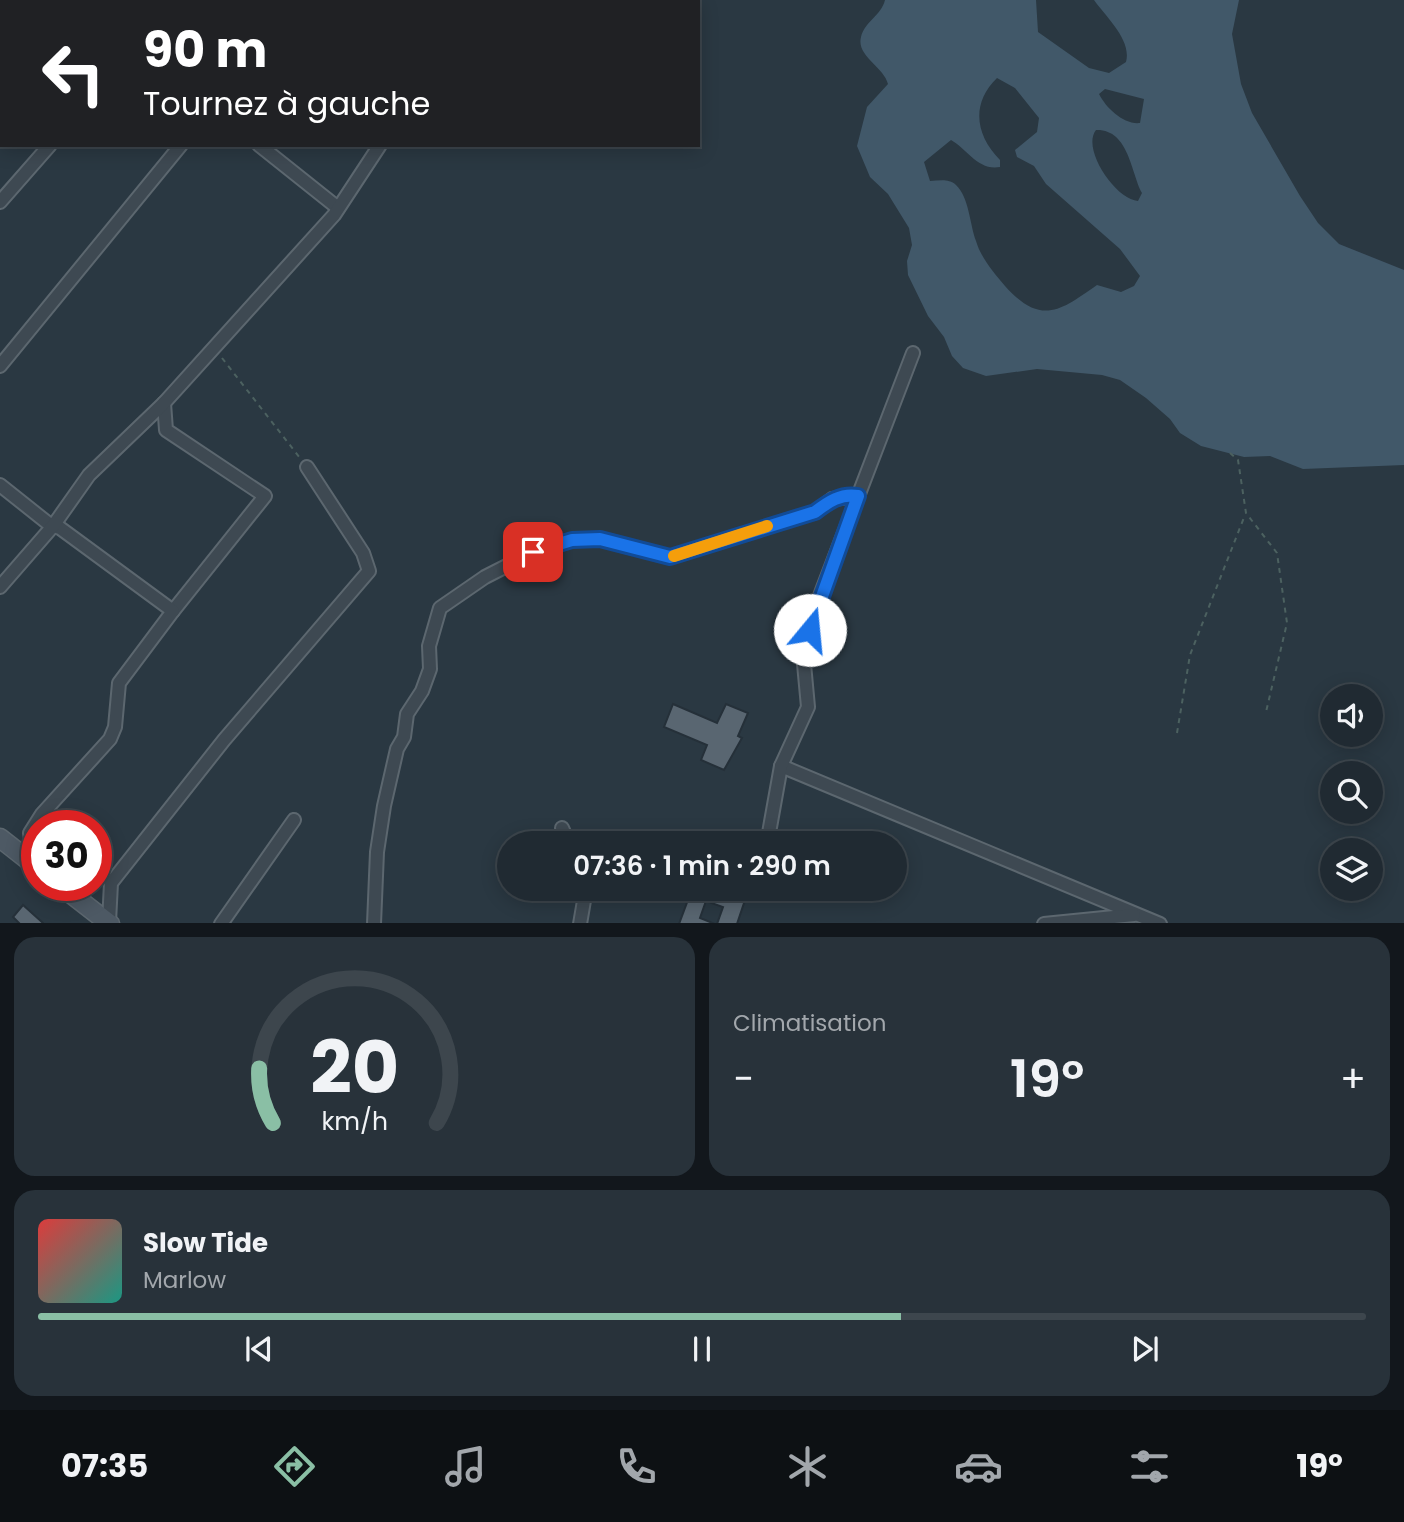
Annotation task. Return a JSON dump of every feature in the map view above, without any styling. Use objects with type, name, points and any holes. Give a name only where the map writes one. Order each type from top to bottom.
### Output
[{"type":"main road","points":[[0,838],[21,854]]},
{"type":"main road","points":[[80,901],[109,923]]},
{"type":"street","points":[[0,202],[48,147]]},
{"type":"street","points":[[0,366],[179,147]]},
{"type":"street","points":[[262,147],[338,208]]},
{"type":"street","points":[[0,587],[53,526],[89,475],[164,402],[338,208],[379,147]]},
{"type":"street","points":[[769,831],[781,766],[808,706],[803,653],[816,606],[913,353]]},
{"type":"street","points":[[46,810],[110,739],[115,727],[119,682],[265,496],[166,430],[164,402]]},
{"type":"street","points":[[109,923],[111,883],[225,740],[369,570],[363,553],[307,467]]},
{"type":"street","points":[[0,485],[173,611]]},
{"type":"street","points":[[374,923],[377,852],[384,806],[397,749],[404,737],[407,714],[422,691],[430,669],[429,646],[440,608],[485,577],[546,546],[572,540],[600,539],[670,557],[815,512],[832,499],[858,496]]},
{"type":"street","points":[[781,766],[1160,923]]},
{"type":"street","points":[[221,923],[294,820]]},
{"type":"street","points":[[580,923],[584,901]]},
{"type":"street","points":[[1044,923],[1138,914]]},
{"type":"path","points":[[212,346],[307,467]]},
{"type":"path","points":[[1230,453],[1238,460],[1246,513],[1277,553],[1287,623],[1266,712]]},
{"type":"path","points":[[1177,733],[1189,655],[1246,513]]},
{"type":"water","points":[[885,0],[1036,0],[1038,32],[1089,68],[1109,73],[1126,62],[1127,54],[1122,37],[1094,0],[1239,0],[1232,34],[1241,84],[1252,113],[1300,196],[1318,223],[1339,244],[1404,270],[1404,465],[1303,469],[1270,456],[1244,457],[1201,446],[1180,433],[1170,419],[1120,380],[1102,375],[1037,369],[986,376],[963,368],[952,356],[944,337],[928,316],[908,275],[907,261],[912,245],[909,228],[888,194],[870,177],[857,146],[867,107],[888,84],[866,56],[861,44],[863,31]],"holes":[[[997,78],[1015,88],[1039,118],[1037,132],[1015,150],[1017,157],[1034,166],[1046,184],[1120,249],[1140,276],[1134,286],[1121,292],[1097,285],[1061,307],[1040,310],[1018,299],[988,265],[978,247],[960,190],[950,181],[930,181],[924,162],[951,140],[979,163],[1000,167],[1000,160],[985,140],[979,119],[983,98]],[[1105,89],[1144,99],[1140,123],[1128,121],[1111,110],[1099,94]],[[1096,130],[1107,132],[1122,144],[1142,193],[1138,201],[1120,192],[1103,172],[1093,149]]]},
{"type":"building","points":[[673,704],[717,723],[726,704],[748,713],[738,736],[742,738],[724,770],[701,760],[707,745],[664,727]]},
{"type":"building","points":[[688,901],[706,901],[700,918],[712,923],[679,923]]},
{"type":"building","points":[[706,901],[745,901],[737,923],[717,923],[723,907]]},
{"type":"building","points":[[23,905],[43,923],[19,923],[13,917]]},
{"type":"slow traffic","points":[[674,556],[767,526]]},
{"type":"route","points":[[533,552],[572,540],[600,539],[670,557],[815,512],[832,499],[854,494],[858,496],[816,606],[810,630]]}]
